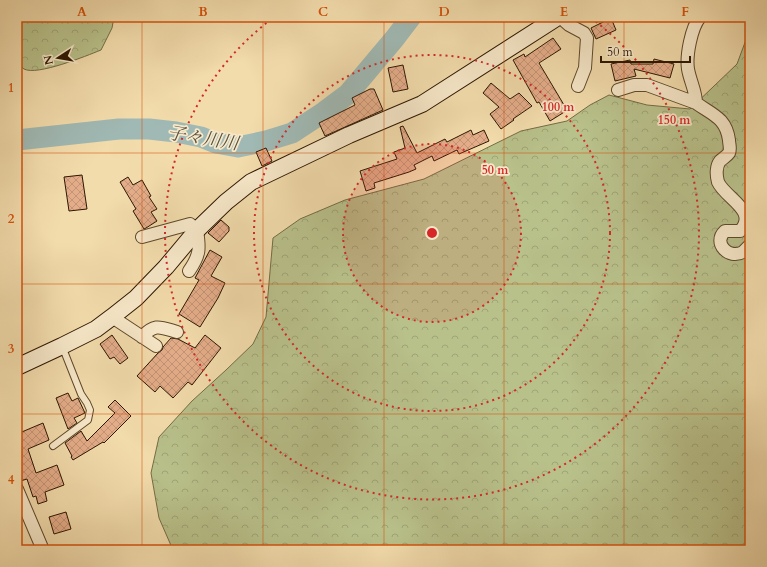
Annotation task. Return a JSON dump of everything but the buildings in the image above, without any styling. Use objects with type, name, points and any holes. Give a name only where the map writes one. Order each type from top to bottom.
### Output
[{"type":"street","points":[[17,367],[96,329],[112,317],[136,298],[166,267],[197,230],[226,202],[251,182],[422,104],[559,17],[569,25],[584,33],[587,38],[585,68],[578,86]]},
{"type":"street","points":[[696,103],[695,92],[688,70],[688,60],[691,39],[697,21],[700,17]]},
{"type":"street","points":[[618,90],[634,85],[647,85],[696,103],[723,122],[726,127],[730,147],[729,152],[717,165],[717,176],[719,183],[724,190],[737,201],[742,208],[745,222],[740,232],[725,232],[720,240],[722,247],[731,254],[744,252],[750,245]]},
{"type":"street","points":[[142,237],[190,224],[197,230],[200,251],[197,260],[189,271]]},
{"type":"street","points":[[112,317],[156,346]]},
{"type":"street","points":[[142,337],[150,329],[155,327],[177,332]]},
{"type":"street","points":[[17,489],[43,550]]},
{"type":"lane","points":[[53,446],[88,420],[90,410],[81,394],[62,346]]},
{"type":"green space","points":[[17,17],[114,17],[112,28],[101,50],[50,68],[30,70],[24,69],[17,62]]},
{"type":"green space","points":[[750,36],[750,550],[173,550],[159,518],[151,473],[159,437],[192,401],[253,344],[266,317],[273,238],[300,219],[345,200],[424,179],[521,131],[567,121],[590,105],[609,95],[647,105],[690,109],[737,64],[747,37]]},
{"type":"waterway","name":"子々川川","points":[[17,140],[119,129],[149,129],[201,137],[216,143],[238,147],[266,141],[292,133],[348,94],[411,17]]}]
